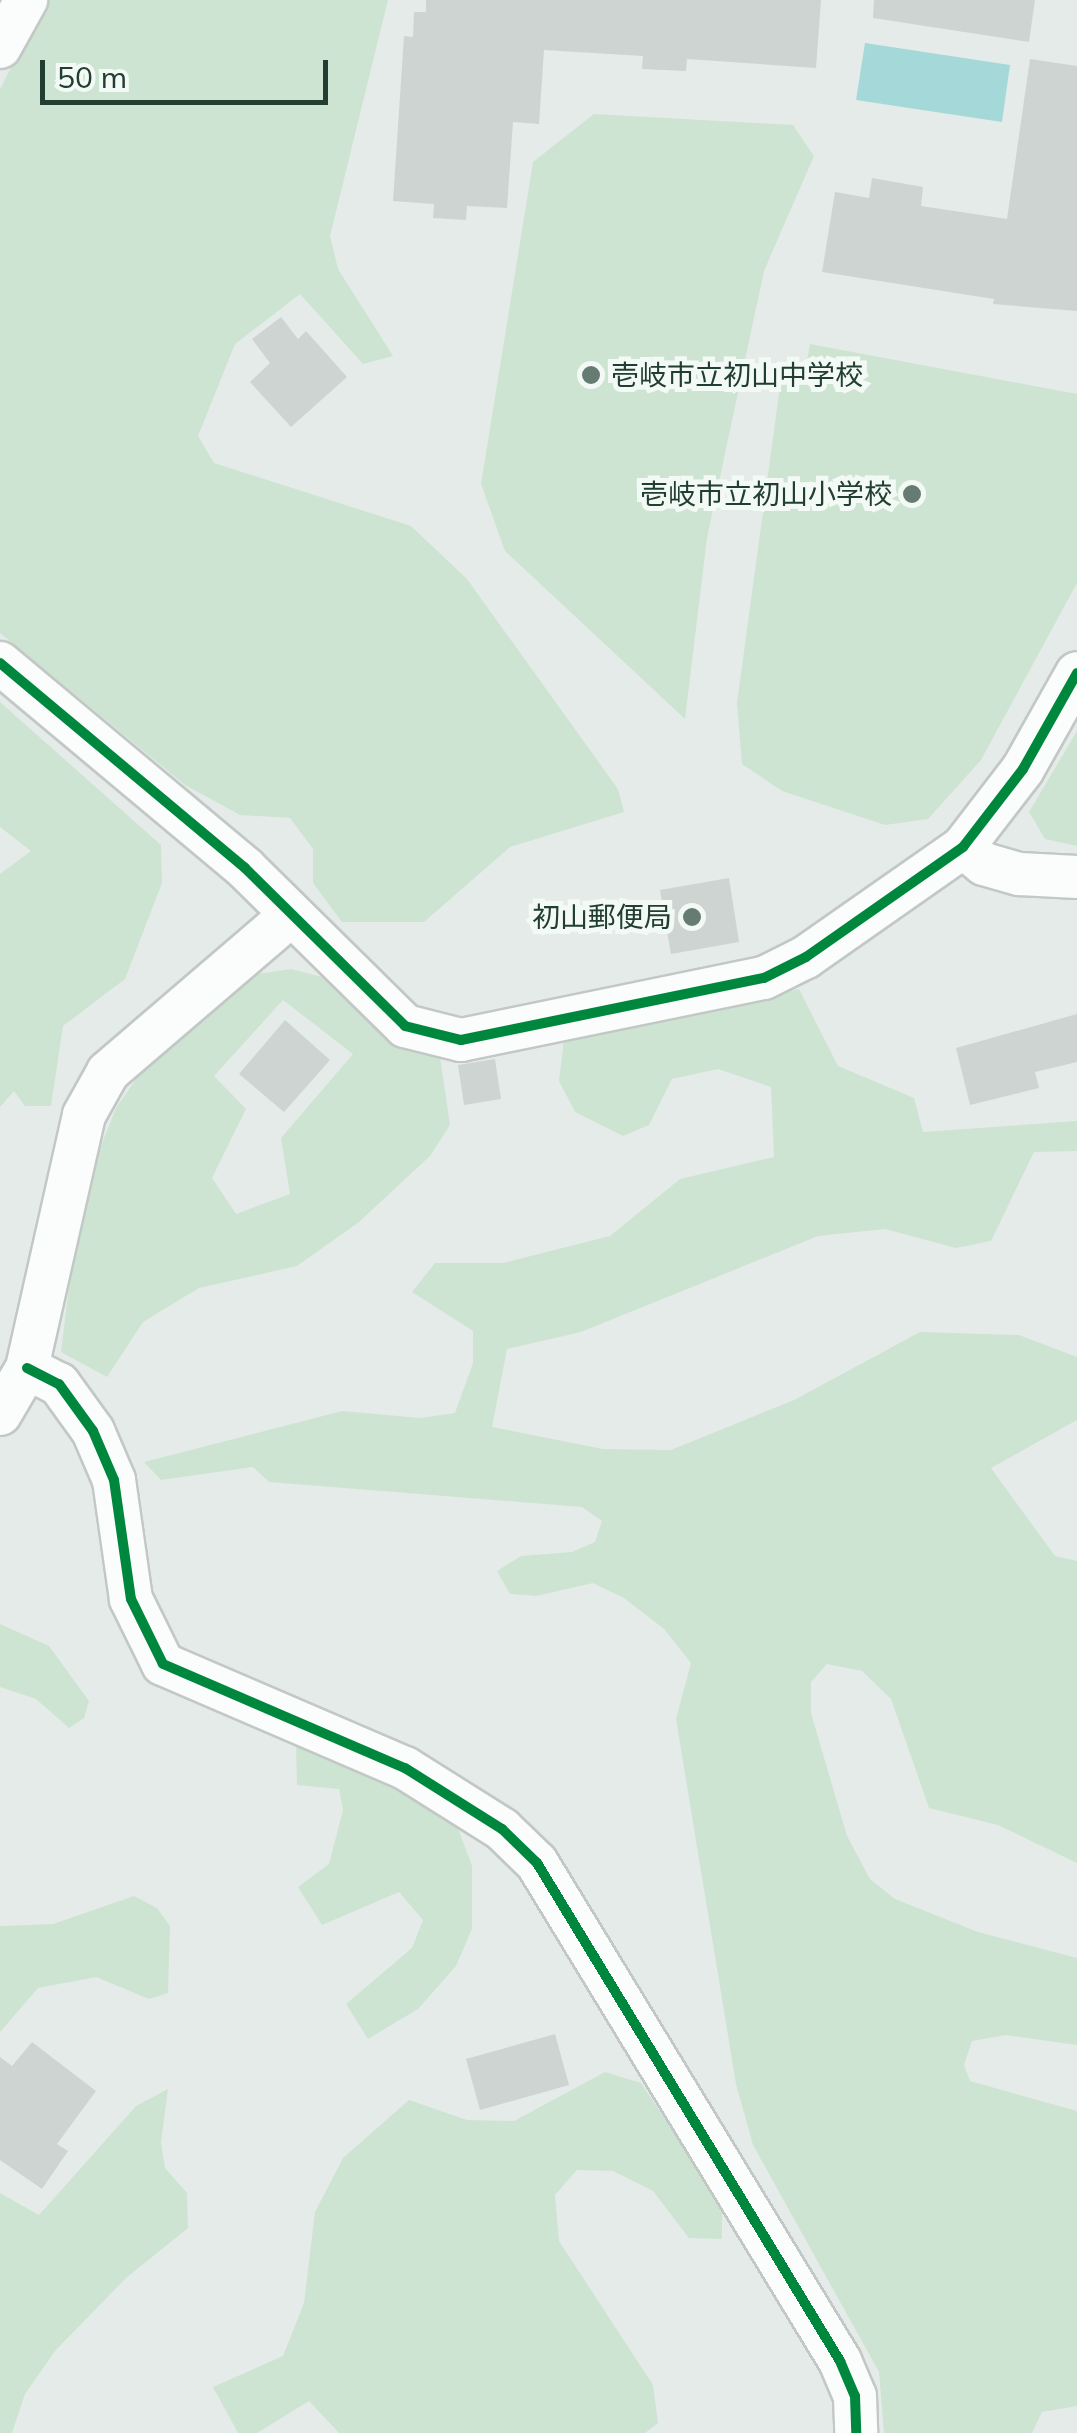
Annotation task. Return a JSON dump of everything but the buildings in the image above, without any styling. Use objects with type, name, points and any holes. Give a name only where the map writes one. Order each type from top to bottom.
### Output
[{"type":"street","points":[[0,47],[26,0]]},
{"type":"street","points":[[0,663],[245,868],[405,1026],[461,1040],[764,978],[859,923],[963,847],[1024,770],[1077,673]]},
{"type":"street","points":[[963,847],[984,864],[1020,874],[1077,877]]},
{"type":"street","points":[[0,1414],[27,1368],[84,1115],[108,1072],[291,915]]},
{"type":"street","points":[[27,1368],[60,1384],[93,1431],[114,1480],[131,1599],[163,1664],[405,1768],[502,1829],[538,1863],[840,2361],[856,2396],[856,2433]]},
{"type":"green space","points":[[46,0],[388,0],[330,236],[338,269],[393,356],[363,364],[300,294],[235,344],[198,436],[214,463],[411,526],[467,579],[618,789],[624,812],[510,847],[424,922],[342,922],[313,883],[313,849],[290,818],[240,815],[185,785],[0,633],[0,89]]},
{"type":"green space","points":[[594,114],[793,125],[814,156],[764,271],[707,538],[685,719],[505,551],[481,484],[533,162]]},
{"type":"green space","points":[[810,344],[1077,394],[1077,583],[981,760],[928,819],[885,825],[782,791],[742,764],[737,703],[781,379],[803,383]]},
{"type":"green space","points":[[0,702],[161,845],[162,883],[125,979],[63,1026],[51,1106],[25,1106],[14,1091],[0,1107],[0,874],[31,851],[0,827]]},
{"type":"green space","points":[[1077,731],[1077,846],[1045,839],[1029,812]]},
{"type":"green space","points":[[291,969],[334,980],[385,1031],[440,1057],[450,1125],[430,1156],[359,1222],[297,1266],[199,1288],[143,1322],[107,1377],[61,1352],[72,1263],[95,1161],[116,1108],[147,1063],[250,975]],"holes":[[[283,1000],[353,1054],[281,1138],[290,1194],[236,1214],[212,1178],[246,1109],[214,1076]]]},
{"type":"green space","points":[[799,989],[838,1066],[914,1098],[923,1132],[1077,1121],[1077,1151],[1034,1152],[991,1241],[956,1248],[885,1229],[818,1236],[581,1332],[507,1349],[492,1427],[603,1449],[671,1450],[794,1400],[920,1332],[1019,1335],[1077,1357],[1077,1420],[991,1468],[1055,1556],[1077,1561],[1077,1863],[998,1825],[929,1808],[891,1699],[862,1671],[827,1664],[811,1682],[811,1713],[847,1836],[870,1879],[895,1899],[978,1932],[1077,1958],[1077,2045],[1006,2035],[972,2041],[964,2065],[970,2081],[1077,2111],[1077,2406],[1042,2412],[1032,2433],[884,2433],[879,2372],[753,2145],[736,2084],[676,1719],[691,1663],[664,1629],[624,1598],[593,1583],[536,1596],[510,1594],[497,1571],[521,1556],[572,1552],[595,1542],[602,1521],[582,1507],[269,1482],[253,1467],[161,1480],[144,1462],[342,1411],[420,1418],[455,1413],[473,1363],[473,1331],[412,1292],[435,1263],[503,1263],[610,1236],[680,1179],[774,1157],[771,1087],[718,1069],[672,1079],[649,1125],[623,1136],[575,1112],[559,1081],[564,1040]]},
{"type":"green space","points":[[0,1624],[49,1646],[89,1701],[84,1718],[69,1728],[36,1699],[0,1687]]},
{"type":"green space","points":[[296,1743],[389,1776],[453,1815],[472,1866],[472,1929],[456,1966],[418,2009],[368,2039],[346,2004],[412,1948],[423,1920],[399,1892],[322,1925],[298,1887],[329,1864],[343,1810],[339,1789],[297,1785]]},
{"type":"green space","points":[[134,1896],[157,1908],[170,1926],[168,1993],[149,1999],[96,1977],[38,1988],[0,2032],[0,1926],[53,1924]]},
{"type":"green space","points":[[605,2072],[641,2083],[722,2205],[722,2239],[689,2238],[653,2191],[613,2171],[577,2170],[555,2195],[559,2241],[653,2385],[658,2423],[645,2433],[339,2433],[309,2401],[257,2433],[238,2433],[213,2387],[283,2356],[304,2303],[315,2212],[343,2158],[409,2100],[467,2120],[514,2121]]},
{"type":"green space","points":[[168,2089],[161,2142],[165,2168],[187,2193],[188,2228],[126,2278],[55,2351],[25,2394],[12,2433],[0,2433],[0,2193],[39,2215],[136,2106]]},
{"type":"water","points":[[865,43],[1010,65],[1002,122],[856,100]]},
{"type":"cycle path","points":[[0,663],[245,868],[405,1026],[461,1040],[764,978],[806,957],[963,847],[1023,769],[1077,673]]},
{"type":"cycle path","points":[[27,1368],[59,1384],[93,1431],[114,1480],[131,1599],[163,1664],[405,1768],[502,1829],[537,1863],[840,2361],[855,2396],[856,2433]]},
{"type":"place","name":"壱岐市立初山中学校","points":[[591,375]]},
{"type":"place","name":"壱岐市立初山小学校","points":[[912,494]]},
{"type":"place","name":"初山郵便局","points":[[692,917]]}]
